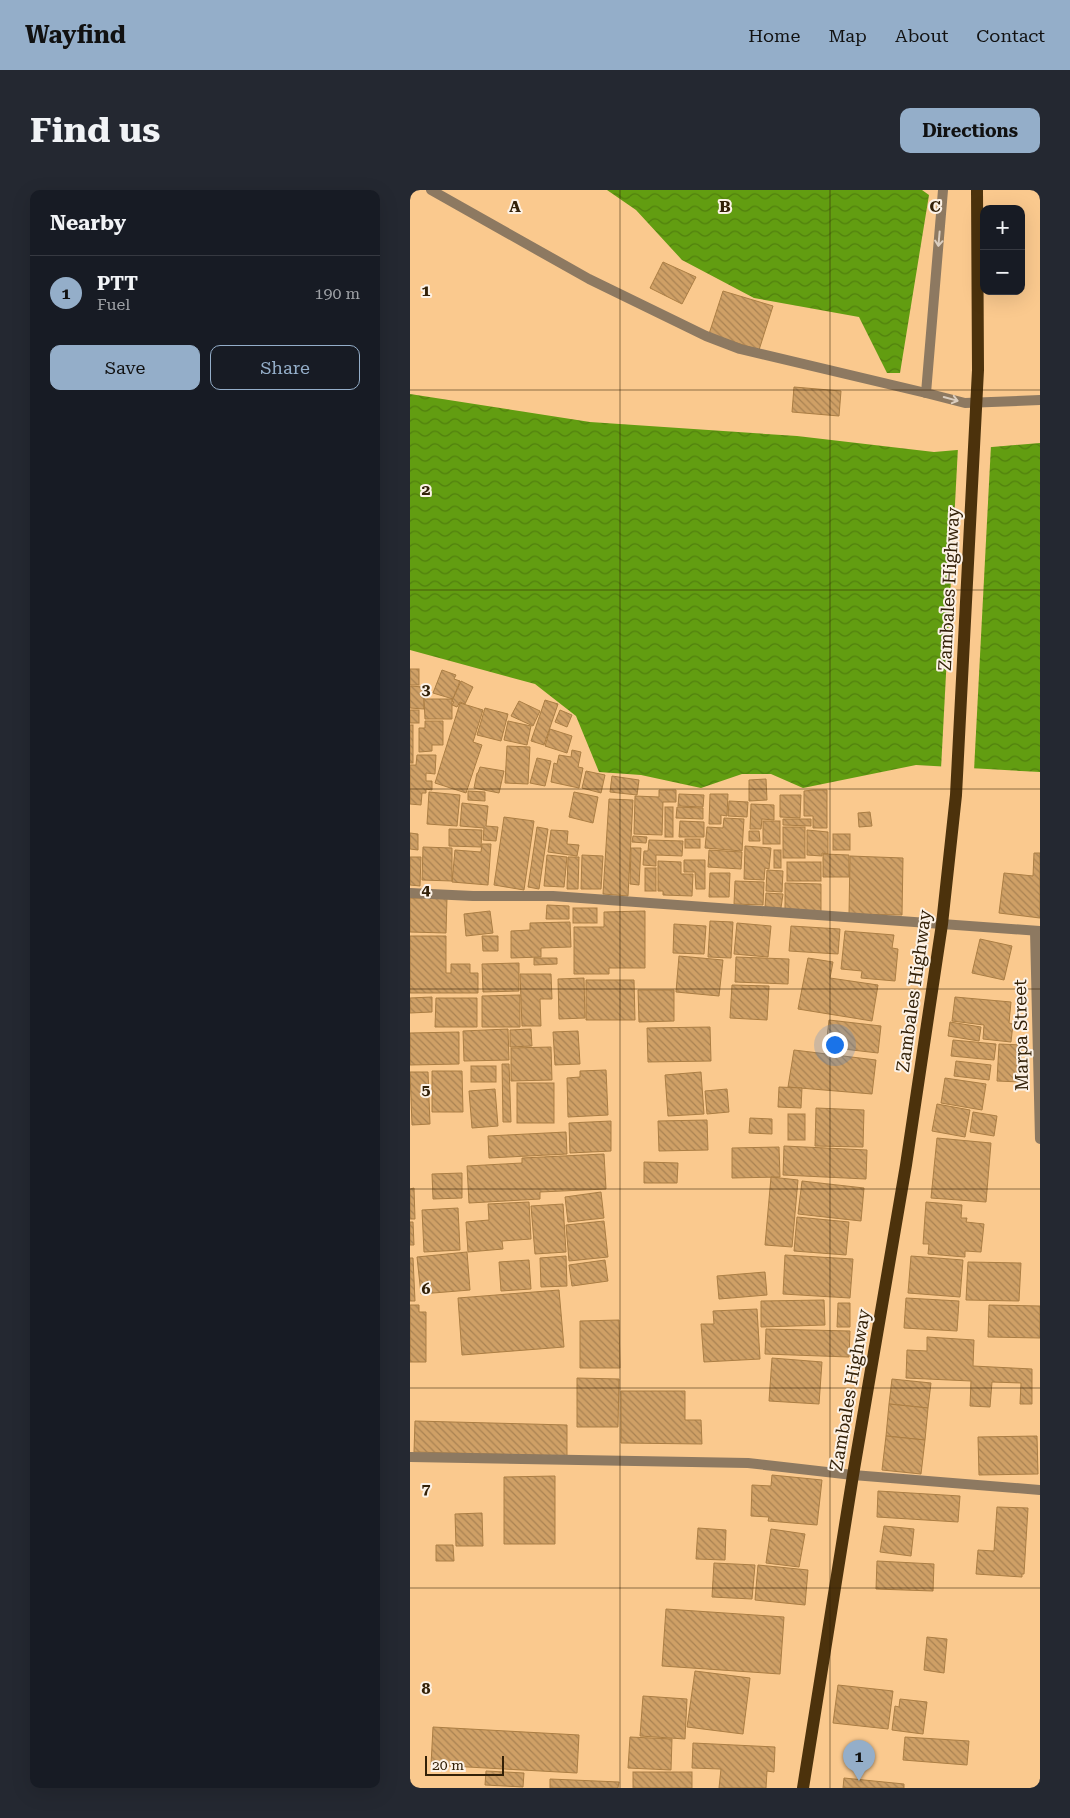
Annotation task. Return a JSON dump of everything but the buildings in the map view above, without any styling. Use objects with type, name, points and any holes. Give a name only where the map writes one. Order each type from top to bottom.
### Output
[{"type":"main road","name":"Zambales Highway","points":[[803,1788],[852,1475],[906,1165],[942,924],[956,794],[978,370],[977,190]]},
{"type":"street","points":[[431,190],[589,279],[706,336],[740,349],[964,403],[1040,400]]},
{"type":"street","points":[[926,393],[943,190]]},
{"type":"street","points":[[410,893],[473,896],[552,896],[1038,931]]},
{"type":"street","name":"Marpa Street","points":[[1038,931],[1040,1139]]},
{"type":"street","points":[[410,1457],[748,1463],[852,1475],[1040,1490]]},
{"type":"water","points":[[607,190],[922,190],[929,195],[900,373],[887,373],[859,317],[754,298],[682,260],[636,210]]},
{"type":"water","points":[[410,394],[590,422],[797,436],[934,452],[1040,443],[1040,772],[916,765],[803,788],[771,774],[742,774],[701,788],[641,775],[599,772],[576,716],[535,684],[410,650]]},
{"type":"pier","points":[[991,445],[974,771],[941,769],[958,447]]},
{"type":"place","name":"PTT","points":[[859,1781]]}]
